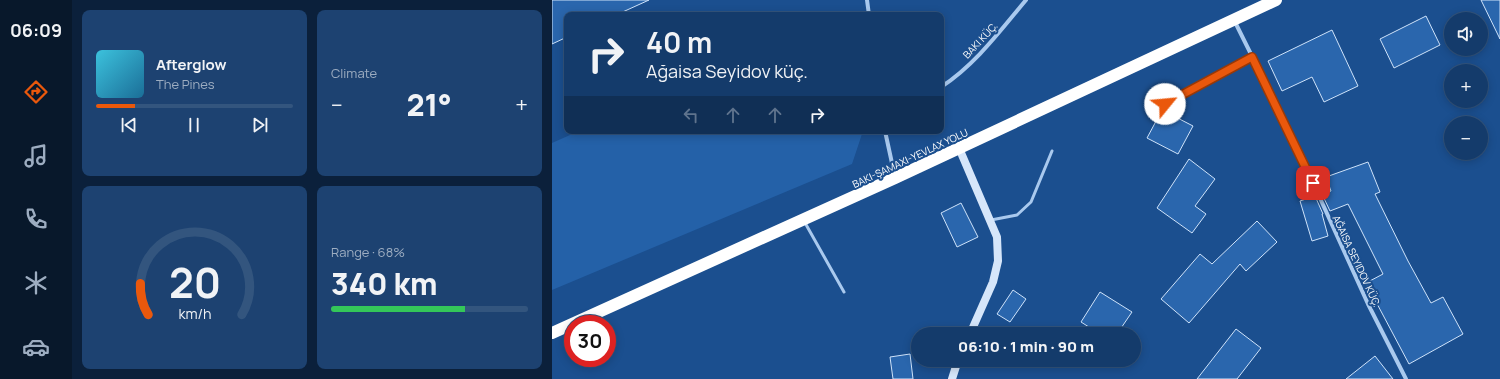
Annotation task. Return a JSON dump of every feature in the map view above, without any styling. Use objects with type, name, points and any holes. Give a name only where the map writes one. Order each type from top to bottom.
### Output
[{"type":"highway","points":[[552,333],[895,178],[1276,0]]},
{"type":"street","points":[[867,0],[869,12]]},
{"type":"street","points":[[944,85],[955,78],[991,42],[1026,0]]},
{"type":"street","name":"AĞAISA SEYIDOV KÜÇ.","points":[[1234,19],[1295,143],[1368,304],[1406,379]]},
{"type":"street","points":[[1165,104],[1252,57]]},
{"type":"street","points":[[885,134],[895,178]]},
{"type":"street","points":[[959,148],[997,237],[998,261],[993,282],[973,327]]},
{"type":"street","points":[[952,379],[956,367]]},
{"type":"lane","points":[[990,220],[1017,215],[1031,202],[1052,151]]},
{"type":"lane","points":[[803,220],[844,292]]},
{"type":"shaded area","points":[[572,134],[862,134],[852,164],[552,290],[552,143]]},
{"type":"building","points":[[552,0],[649,0],[623,12],[564,12],[564,38],[552,44]]},
{"type":"building","points":[[1481,0],[1500,0],[1500,39],[1488,12]]},
{"type":"building","points":[[1426,16],[1440,45],[1394,68],[1380,39]]},
{"type":"building","points":[[1332,30],[1358,86],[1324,102],[1312,77],[1282,91],[1268,61]]},
{"type":"building","points":[[1162,110],[1193,126],[1178,154],[1147,138]]},
{"type":"building","points":[[1189,159],[1215,179],[1195,206],[1206,214],[1192,233],[1157,208]]},
{"type":"building","points":[[1368,162],[1380,192],[1375,194],[1408,261],[1431,303],[1443,297],[1463,334],[1409,364],[1366,283],[1383,274],[1348,204],[1330,211],[1322,194],[1331,191],[1326,177]]},
{"type":"building","points":[[1315,196],[1323,214],[1328,236],[1312,241],[1300,201]]},
{"type":"building","points":[[961,203],[978,237],[957,247],[941,213]]},
{"type":"building","points":[[1257,221],[1277,242],[1246,271],[1240,264],[1189,323],[1161,299],[1200,254],[1212,264]]},
{"type":"building","points":[[1013,290],[1026,299],[1010,322],[997,314]]},
{"type":"building","points":[[1100,292],[1132,312],[1122,327],[1089,327],[1081,322]]},
{"type":"building","points":[[1236,329],[1261,348],[1237,379],[1197,379]]},
{"type":"building","points":[[910,354],[913,379],[893,379],[890,357]]},
{"type":"building","points":[[1375,356],[1393,379],[1346,379]]},
{"type":"route","points":[[1165,104],[1252,57],[1295,143],[1313,183]]}]
